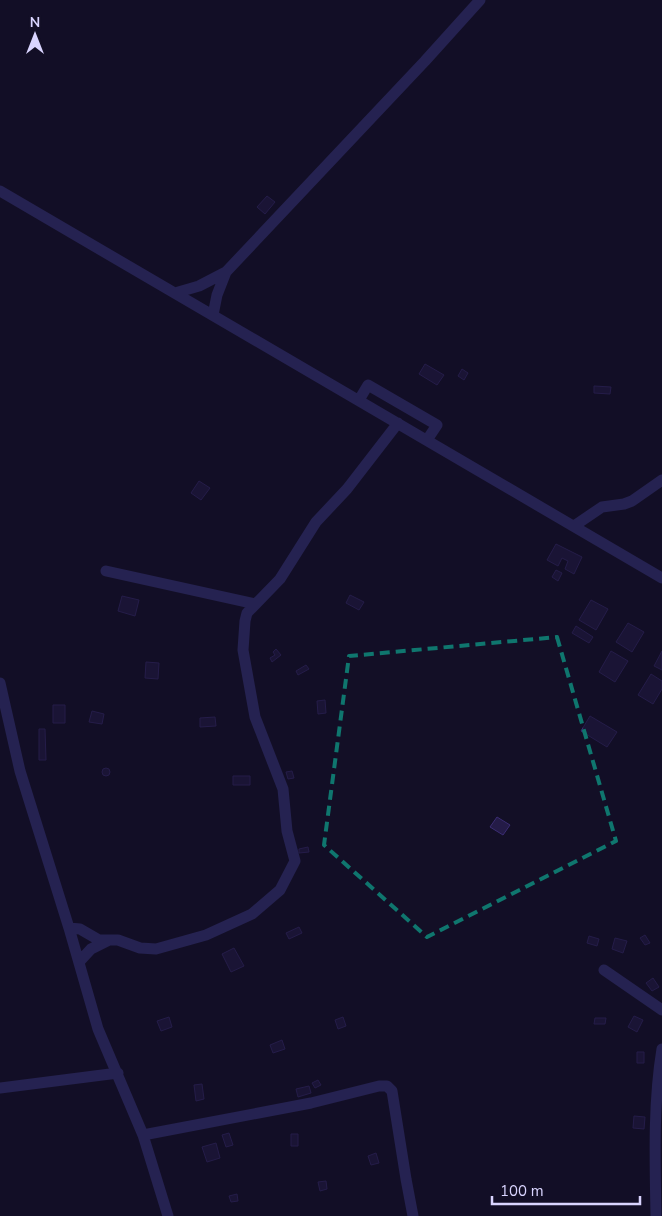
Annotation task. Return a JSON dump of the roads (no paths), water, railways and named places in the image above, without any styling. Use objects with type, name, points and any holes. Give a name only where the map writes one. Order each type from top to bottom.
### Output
[{"type":"street","points":[[175,293],[199,286],[226,272],[480,0]]},
{"type":"street","points":[[0,191],[662,578]]},
{"type":"street","points":[[213,315],[217,295],[226,272]]},
{"type":"street","points":[[359,400],[368,385],[437,425],[427,440]]},
{"type":"street","points":[[69,928],[80,929],[99,940],[118,940],[140,948],[156,949],[206,935],[252,914],[280,890],[295,861],[287,831],[283,789],[257,727],[242,650],[247,613],[280,579],[316,522],[347,489],[398,423]]},
{"type":"street","points":[[574,526],[602,507],[632,501],[662,480]]},
{"type":"street","points":[[106,571],[256,604]]},
{"type":"street","points":[[0,683],[20,771],[98,1029],[144,1134],[168,1216]]},
{"type":"street","points":[[79,962],[91,949],[110,940]]},
{"type":"street","points":[[604,970],[662,1010]]},
{"type":"street","points":[[656,1216],[654,1140],[662,1049]]},
{"type":"street","points":[[0,1088],[118,1073]]},
{"type":"street","points":[[144,1134],[311,1103],[379,1086],[387,1086],[392,1091],[413,1216]]}]
